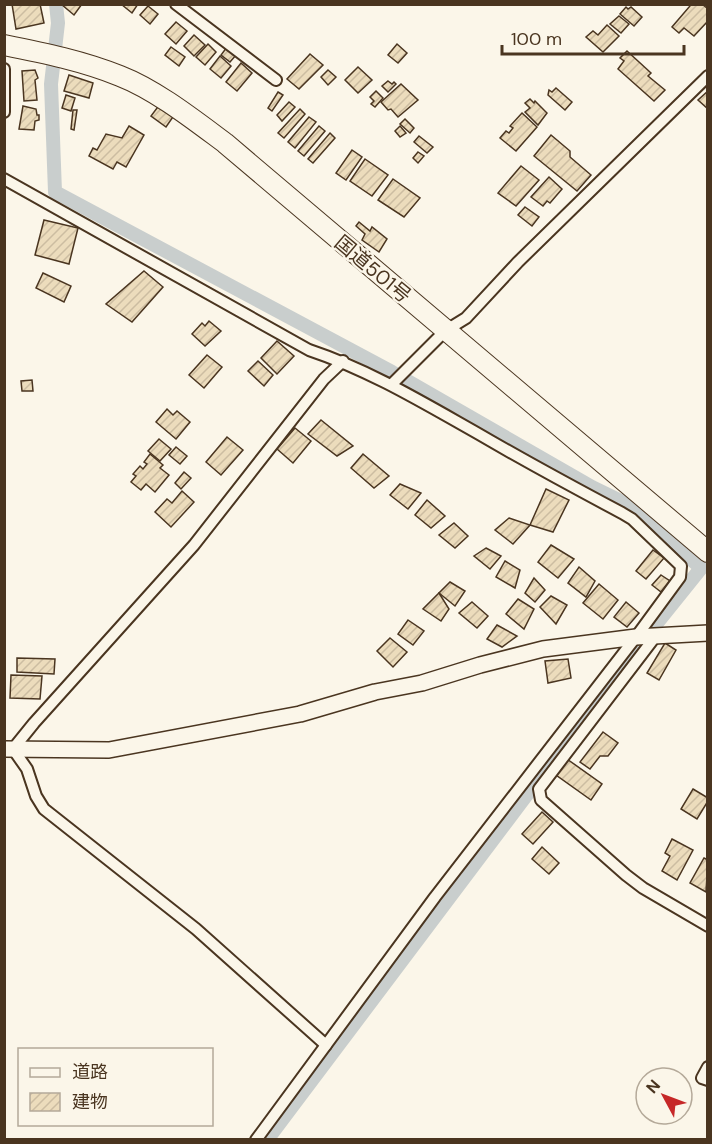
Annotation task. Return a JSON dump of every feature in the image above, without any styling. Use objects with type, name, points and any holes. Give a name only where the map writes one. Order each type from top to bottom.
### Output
[{"type":"highway","name":"国道501号","points":[[4,45],[49,54],[123,76],[179,109],[225,143],[706,551]]},
{"type":"street","points":[[176,4],[276,80]]},
{"type":"street","points":[[4,69],[4,111]]},
{"type":"street","points":[[396,379],[446,331],[466,318],[518,262],[708,76]]},
{"type":"street","points":[[4,179],[309,350],[396,379],[542,470],[633,519],[681,566],[680,577],[636,637],[435,897],[256,1140]]},
{"type":"street","points":[[9,749],[194,545],[310,396],[343,361]]},
{"type":"street","points":[[9,749],[109,750],[300,714],[375,692],[422,683],[480,665],[543,650],[636,637],[708,633]]},
{"type":"street","points":[[655,637],[540,789],[541,800],[643,888],[708,926]]},
{"type":"street","points":[[9,749],[27,769],[36,796],[44,809],[196,929],[326,1045]]},
{"type":"street","points":[[708,1067],[702,1078],[708,1080]]},
{"type":"building","points":[[12,4],[40,4],[44,23],[16,29]]},
{"type":"building","points":[[61,4],[82,4],[74,15]]},
{"type":"building","points":[[121,4],[138,4],[132,13]]},
{"type":"building","points":[[689,4],[702,4],[708,9],[708,21],[694,36],[684,28],[679,33],[672,27],[690,6]]},
{"type":"building","points":[[148,6],[158,14],[150,24],[140,15]]},
{"type":"building","points":[[626,7],[628,9],[631,7],[642,17],[634,26],[620,14]]},
{"type":"building","points":[[619,16],[629,24],[621,33],[610,24]]},
{"type":"building","points":[[176,22],[187,31],[176,44],[165,34]]},
{"type":"building","points":[[607,25],[619,36],[603,52],[586,37],[593,31],[598,35]]},
{"type":"building","points":[[194,35],[205,45],[194,56],[184,46]]},
{"type":"building","points":[[208,44],[216,52],[205,65],[196,57]]},
{"type":"building","points":[[397,44],[407,53],[398,63],[388,55]]},
{"type":"building","points":[[171,47],[185,57],[179,66],[165,55]]},
{"type":"building","points":[[227,47],[237,54],[230,62],[221,55]]},
{"type":"building","points":[[627,51],[651,73],[648,76],[665,90],[654,101],[618,69],[624,61],[620,58]]},
{"type":"building","points":[[310,54],[323,65],[299,89],[287,79]]},
{"type":"building","points":[[220,56],[231,66],[221,78],[210,69]]},
{"type":"building","points":[[241,63],[252,73],[237,91],[226,82]]},
{"type":"building","points":[[358,67],[372,80],[358,93],[345,80]]},
{"type":"building","points":[[35,70],[38,78],[35,80],[37,100],[24,101],[22,71]]},
{"type":"building","points":[[328,70],[336,77],[328,85],[321,77]]},
{"type":"building","points":[[69,75],[93,83],[89,98],[64,91]]},
{"type":"building","points":[[388,81],[396,84],[388,92],[382,86]]},
{"type":"building","points":[[401,84],[418,100],[398,117],[381,102]]},
{"type":"building","points":[[556,88],[572,102],[565,110],[548,95],[549,90],[552,92]]},
{"type":"building","points":[[376,91],[383,98],[375,107],[371,104],[374,101],[370,97]]},
{"type":"building","points":[[708,91],[708,109],[698,100]]},
{"type":"building","points":[[278,92],[283,95],[272,111],[268,108]]},
{"type":"building","points":[[66,95],[75,98],[71,111],[62,108]]},
{"type":"building","points":[[530,99],[547,113],[538,125],[525,112],[530,108],[525,103]]},
{"type":"building","points":[[289,102],[295,107],[282,121],[277,115]]},
{"type":"building","points":[[160,104],[175,114],[166,127],[151,116]]},
{"type":"building","points":[[23,106],[36,109],[39,115],[39,120],[35,121],[34,130],[19,129]]},
{"type":"building","points":[[300,109],[305,114],[284,138],[278,133]]},
{"type":"building","points":[[73,110],[77,110],[74,130],[71,129]]},
{"type":"building","points":[[522,113],[537,127],[516,151],[500,138],[506,131],[509,133],[513,128],[510,126]]},
{"type":"building","points":[[309,117],[316,122],[295,148],[288,142]]},
{"type":"building","points":[[405,119],[414,128],[410,133],[400,124]]},
{"type":"building","points":[[129,126],[144,135],[126,167],[117,162],[113,169],[89,156],[93,148],[97,150],[106,134],[122,138]]},
{"type":"building","points":[[319,126],[325,131],[304,156],[298,151]]},
{"type":"building","points":[[400,126],[406,133],[400,137],[395,131]]},
{"type":"building","points":[[330,133],[335,138],[313,163],[308,159]]},
{"type":"building","points":[[551,135],[570,151],[570,157],[591,175],[577,191],[534,156]]},
{"type":"building","points":[[419,136],[433,147],[427,153],[414,142]]},
{"type":"building","points":[[352,150],[362,157],[346,180],[336,173]]},
{"type":"building","points":[[418,152],[424,156],[418,163],[413,158]]},
{"type":"building","points":[[365,159],[388,175],[372,196],[350,181]]},
{"type":"building","points":[[521,166],[539,180],[516,206],[498,193]]},
{"type":"building","points":[[549,177],[562,189],[550,203],[547,201],[543,206],[531,197]]},
{"type":"building","points":[[393,179],[420,198],[404,217],[378,200]]},
{"type":"building","points":[[525,207],[539,217],[532,226],[518,215]]},
{"type":"building","points":[[44,220],[78,228],[69,264],[35,255]]},
{"type":"building","points":[[359,222],[370,231],[372,227],[387,239],[379,252],[362,240],[365,234],[356,226]]},
{"type":"building","points":[[144,271],[163,287],[132,322],[106,304]]},
{"type":"building","points":[[43,273],[71,286],[64,302],[36,288]]},
{"type":"building","points":[[209,321],[221,331],[205,346],[192,334],[202,323],[205,326]]},
{"type":"building","points":[[277,341],[294,356],[277,374],[261,358]]},
{"type":"building","points":[[207,355],[222,367],[204,388],[189,375]]},
{"type":"building","points":[[258,361],[273,375],[264,386],[248,371]]},
{"type":"building","points":[[32,380],[33,391],[22,391],[21,381]]},
{"type":"building","points":[[167,409],[173,415],[177,411],[190,422],[176,439],[156,422]]},
{"type":"building","points":[[321,420],[353,446],[337,456],[308,434]]},
{"type":"building","points":[[295,428],[311,441],[293,463],[277,449]]},
{"type":"building","points":[[227,437],[243,450],[221,475],[206,462]]},
{"type":"building","points":[[159,439],[171,449],[160,461],[148,451]]},
{"type":"building","points":[[176,447],[187,456],[180,464],[169,455]]},
{"type":"building","points":[[150,454],[163,465],[160,468],[169,475],[155,492],[146,484],[141,490],[131,482],[136,476],[133,474],[140,466],[143,469],[147,464],[144,462]]},
{"type":"building","points":[[363,454],[389,476],[374,488],[351,468]]},
{"type":"building","points":[[184,472],[191,478],[181,489],[175,483]]},
{"type":"building","points":[[400,484],[421,493],[408,509],[390,495]]},
{"type":"building","points":[[546,489],[569,500],[553,532],[530,525]]},
{"type":"building","points":[[182,491],[194,502],[171,527],[155,512],[167,499],[172,503]]},
{"type":"building","points":[[427,500],[445,516],[431,528],[415,515]]},
{"type":"building","points":[[509,518],[530,525],[513,544],[495,530]]},
{"type":"building","points":[[454,523],[468,536],[455,548],[439,535]]},
{"type":"building","points":[[551,545],[574,559],[558,578],[538,562]]},
{"type":"building","points":[[486,548],[501,556],[490,569],[474,556]]},
{"type":"building","points":[[653,550],[664,558],[646,579],[636,571]]},
{"type":"building","points":[[505,561],[520,570],[515,588],[496,577]]},
{"type":"building","points":[[579,567],[595,581],[586,597],[568,583]]},
{"type":"building","points":[[661,575],[670,581],[661,592],[652,585]]},
{"type":"building","points":[[534,578],[545,590],[535,602],[525,593]]},
{"type":"building","points":[[450,582],[465,591],[455,606],[439,593]]},
{"type":"building","points":[[599,584],[618,600],[603,619],[583,603]]},
{"type":"building","points":[[439,593],[449,609],[441,621],[423,609]]},
{"type":"building","points":[[551,596],[567,605],[556,624],[540,607]]},
{"type":"building","points":[[518,599],[534,609],[524,629],[506,614]]},
{"type":"building","points":[[472,602],[488,616],[477,628],[459,613]]},
{"type":"building","points":[[626,602],[639,613],[627,627],[614,617]]},
{"type":"building","points":[[408,620],[424,631],[413,645],[398,634]]},
{"type":"building","points":[[497,625],[517,636],[502,647],[487,639]]},
{"type":"building","points":[[390,638],[407,652],[393,667],[377,651]]},
{"type":"building","points":[[665,643],[676,650],[659,680],[647,673]]},
{"type":"building","points":[[17,658],[55,659],[54,674],[17,672]]},
{"type":"building","points":[[568,659],[571,678],[548,683],[545,661]]},
{"type":"building","points":[[11,675],[42,676],[40,699],[10,698]]},
{"type":"building","points":[[603,732],[618,743],[608,756],[600,756],[590,769],[580,762]]},
{"type":"building","points":[[567,759],[602,784],[591,800],[556,775]]},
{"type":"building","points":[[693,789],[708,798],[697,819],[681,809]]},
{"type":"building","points":[[542,812],[553,822],[533,844],[522,834]]},
{"type":"building","points":[[672,839],[693,850],[677,880],[662,871],[670,856],[665,853]]},
{"type":"building","points":[[542,847],[559,863],[549,874],[532,859]]},
{"type":"building","points":[[704,858],[708,860],[706,892],[690,883]]},
{"type":"waterway","points":[[56,4],[58,23],[51,84],[55,192],[392,372],[592,487],[629,505],[701,568]]},
{"type":"waterway","points":[[657,623],[706,562]]},
{"type":"waterway","points":[[267,1140],[635,651]]}]
